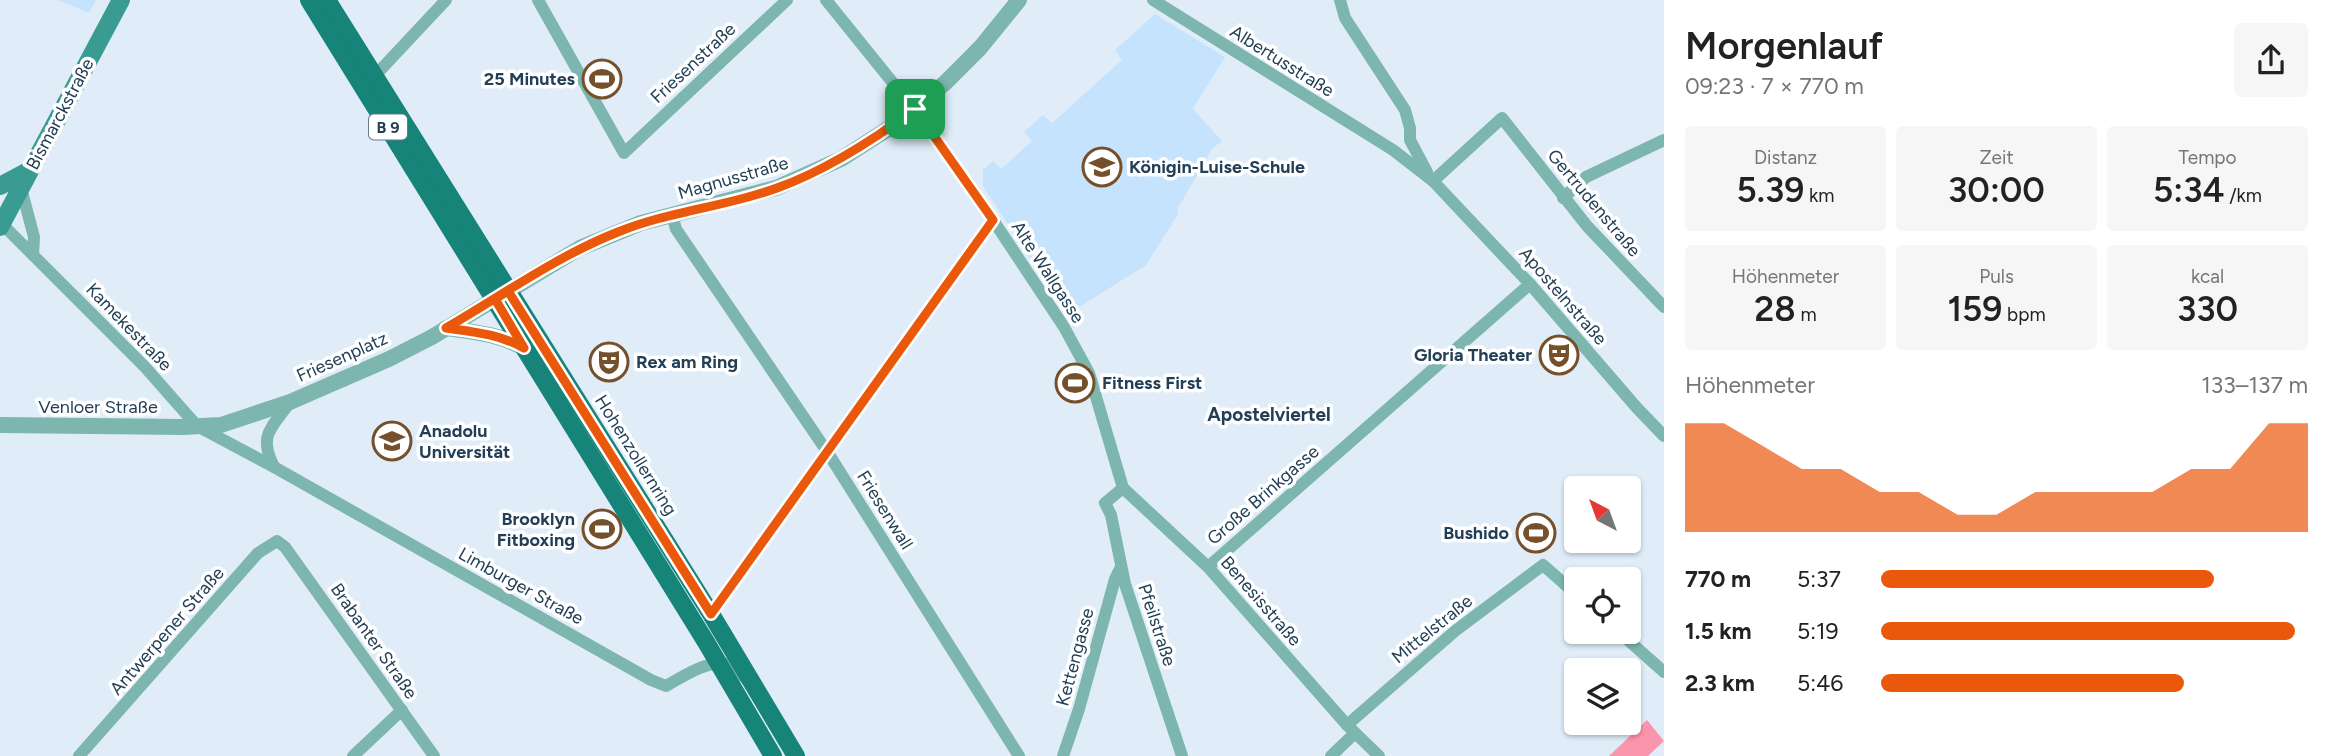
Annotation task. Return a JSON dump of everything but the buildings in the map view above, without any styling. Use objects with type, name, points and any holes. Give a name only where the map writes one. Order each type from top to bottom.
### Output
[{"type":"main road","name":"Bismarckstraße","points":[[1,224],[121,0]]},
{"type":"main road","name":"Hohenzollernring","points":[[309,0],[369,82],[501,295],[711,614],[796,756]]},
{"type":"main road","name":"Hohenzollernring","points":[[327,0],[369,82]]},
{"type":"main road","points":[[0,186],[30,170]]},
{"type":"main road","name":"Hohenzollernring","points":[[501,295],[524,348],[774,756]]},
{"type":"street","points":[[369,82],[446,0]]},
{"type":"street","name":"Friesenstraße","points":[[538,0],[624,153],[787,0]]},
{"type":"street","name":"Alte Wallgasse","points":[[826,0],[915,109],[993,220],[1079,352],[1090,373],[1124,488]]},
{"type":"street","name":"Magnusstraße","points":[[501,295],[580,248],[620,231],[754,195],[841,159],[915,109],[945,83],[981,48],[1019,0]]},
{"type":"street","name":"Albertusstraße","points":[[1153,0],[1393,150]]},
{"type":"street","name":"Apostelnstraße","points":[[1340,0],[1345,18],[1405,110],[1410,140],[1433,181]]},
{"type":"street","name":"Gertrudenstraße","points":[[1433,181],[1502,118],[1664,307]]},
{"type":"street","points":[[1393,150],[1410,128]]},
{"type":"street","points":[[1568,193],[1586,177],[1664,140]]},
{"type":"street","name":"Apostelnstraße","points":[[1393,150],[1433,181],[1530,284],[1664,436]]},
{"type":"street","points":[[21,188],[34,237],[33,255]]},
{"type":"street","name":"Friesenwall","points":[[672,215],[676,229],[828,453],[1019,756]]},
{"type":"street","points":[[711,614],[993,220]]},
{"type":"street","name":"Kamekestraße","points":[[1,224],[145,367],[197,426]]},
{"type":"street","name":"Große Brinkgasse","points":[[1208,567],[1530,284]]},
{"type":"street","name":"Friesenplatz","points":[[197,426],[234,422],[290,402],[390,359],[501,295]]},
{"type":"street","points":[[446,328],[491,334],[506,338],[524,348]]},
{"type":"street","points":[[275,467],[265,447],[266,438],[290,402]]},
{"type":"street","name":"Venloer Straße","points":[[0,425],[197,426]]},
{"type":"street","name":"Limburger Straße","points":[[197,426],[666,686],[696,669],[719,663]]},
{"type":"street","name":"Benesisstraße","points":[[1124,488],[1208,567],[1378,756]]},
{"type":"street","name":"Pfeilstraße","points":[[1124,488],[1105,503],[1111,515],[1121,567],[1182,756]]},
{"type":"street","name":"Antwerpener Straße","points":[[79,756],[258,553],[273,542],[281,542],[285,547]]},
{"type":"street","name":"Brabanter Straße","points":[[285,547],[434,756]]},
{"type":"street","name":"Mittelstraße","points":[[1331,756],[1351,729],[1455,631],[1543,565],[1564,584]]},
{"type":"street","name":"Kettengasse","points":[[1063,756],[1079,709],[1115,579],[1121,567]]},
{"type":"street","points":[[1632,644],[1664,672]]},
{"type":"street","points":[[719,663],[728,664],[751,682]]},
{"type":"street","points":[[353,756],[402,710]]},
{"type":"shaded area","points":[[58,0],[96,0],[89,13]]},
{"type":"shaded area","name":"Königin-Luise-Schule","points":[[1155,14],[1225,57],[1193,109],[1222,141],[1212,149],[1177,210],[1179,213],[1146,265],[1067,315],[983,186],[983,170],[993,161],[1001,169],[1032,141],[1024,132],[1043,115],[1052,123],[1122,60],[1115,50]]},
{"type":"shaded area","points":[[1647,720],[1664,741],[1648,756],[1609,756],[1631,735],[1641,735],[1641,726]]},
{"type":"place","name":"25 Minutes","points":[[602,79]]},
{"type":"place","name":"Königin-Luise-Schule","points":[[1102,167]]},
{"type":"place","name":"Gloria Theater","points":[[1559,355]]},
{"type":"place","name":"Rex am Ring","points":[[609,362]]},
{"type":"place","name":"Fitness First","points":[[1075,383]]},
{"type":"place","name":"Anadolu Universität","points":[[392,441]]},
{"type":"place","name":"Brooklyn Fitboxing","points":[[602,529]]},
{"type":"place","name":"Bushido","points":[[1536,533]]},
{"type":"district","name":"Apostelviertel","points":[[1269,414]]},
{"type":"route","points":[[915,109],[993,220],[711,614],[508,291],[495,299],[524,348],[506,338],[491,334],[446,328],[580,248],[641,223],[776,188],[841,159],[915,109]]}]
